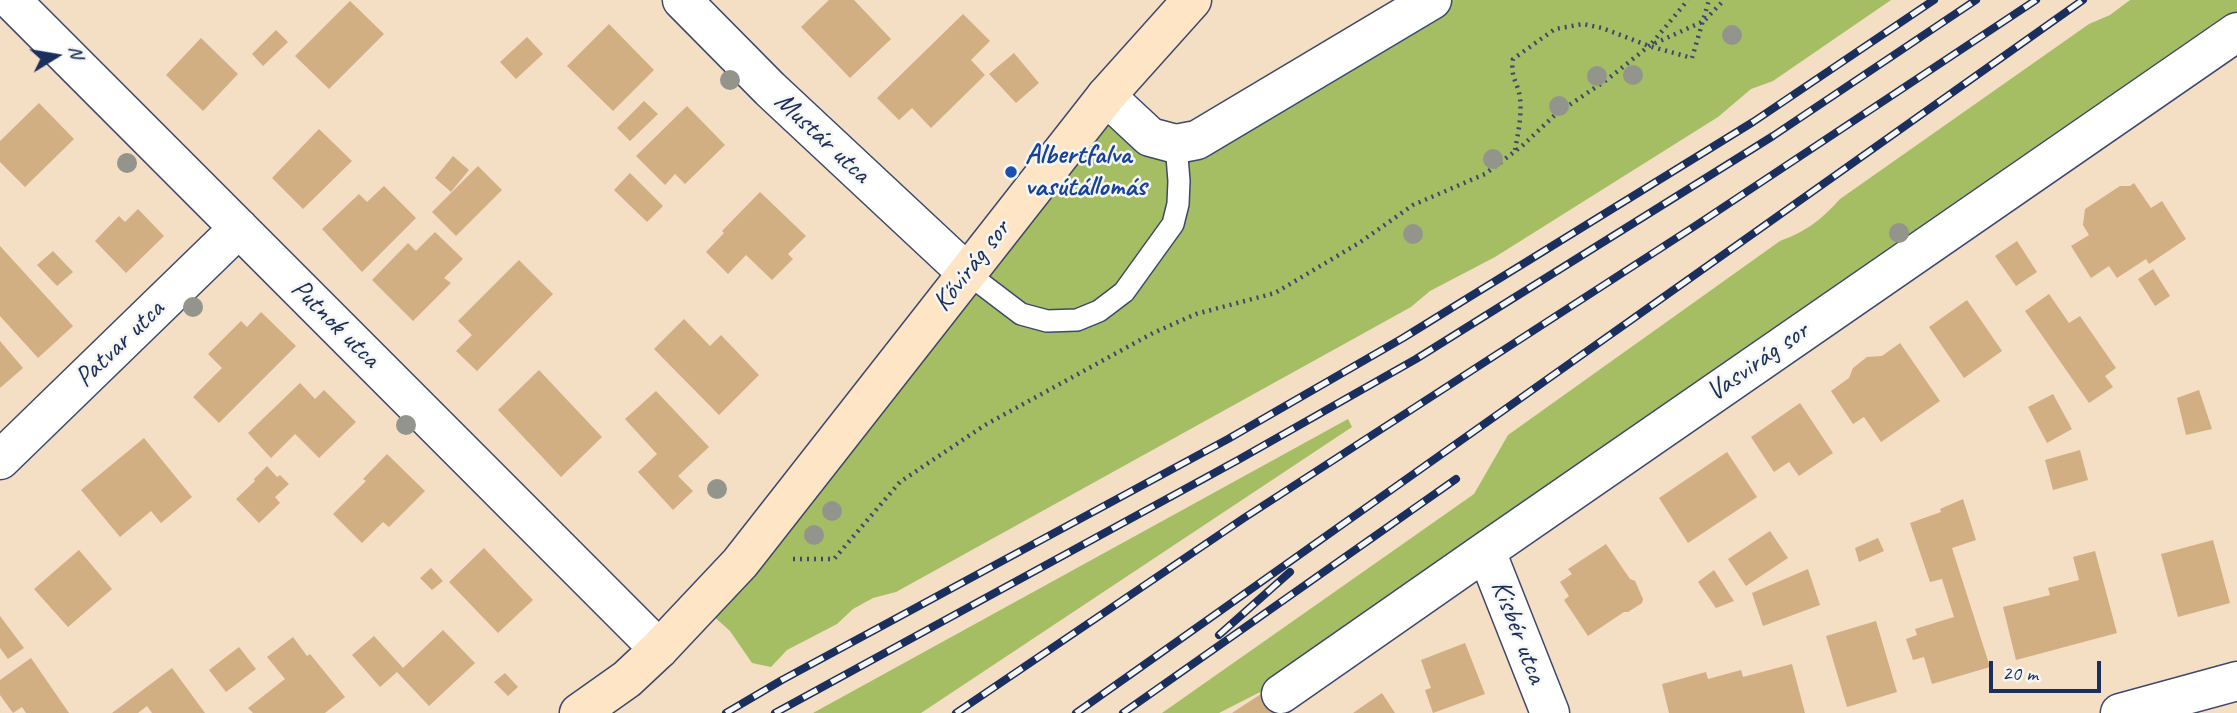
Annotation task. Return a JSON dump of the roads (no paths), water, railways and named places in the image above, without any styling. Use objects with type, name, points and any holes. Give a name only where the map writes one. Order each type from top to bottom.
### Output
[{"type":"street","name":"Putnok utca","points":[[11,0],[659,649]]},
{"type":"street","name":"Mustár utca","points":[[682,0],[770,89],[967,272]]},
{"type":"street","name":"Kővirág sor","points":[[579,713],[627,679],[659,649],[758,540],[1105,96],[1192,0]]},
{"type":"street","points":[[1105,96],[1150,136],[1175,144],[1197,140],[1432,0]]},
{"type":"street","name":"Vasvirág sor","points":[[1281,694],[2237,32]]},
{"type":"street","name":"Patvar utca","points":[[0,460],[239,228]]},
{"type":"street","name":"Kisbér utca","points":[[1486,551],[1550,713]]},
{"type":"street","points":[[2120,713],[2237,681]]},
{"type":"lane","points":[[967,272],[1021,314],[1047,321],[1077,320],[1100,311],[1124,292],[1173,224],[1178,204],[1179,181],[1175,144]]},
{"type":"railway","points":[[726,713],[782,680],[1228,439],[1403,338],[1753,122],[1934,0]]},
{"type":"railway","points":[[775,713],[1238,460],[1416,359],[1773,136],[1976,0]]},
{"type":"railway","points":[[956,713],[1244,518],[1695,226],[2036,0]]},
{"type":"railway","points":[[1076,713],[2083,0]]},
{"type":"railway","points":[[1123,713],[1456,479]]},
{"type":"railway","points":[[1219,635],[1290,572]]},
{"type":"place","name":"Albertfalva vasútállomás","points":[[1011,172]]}]
